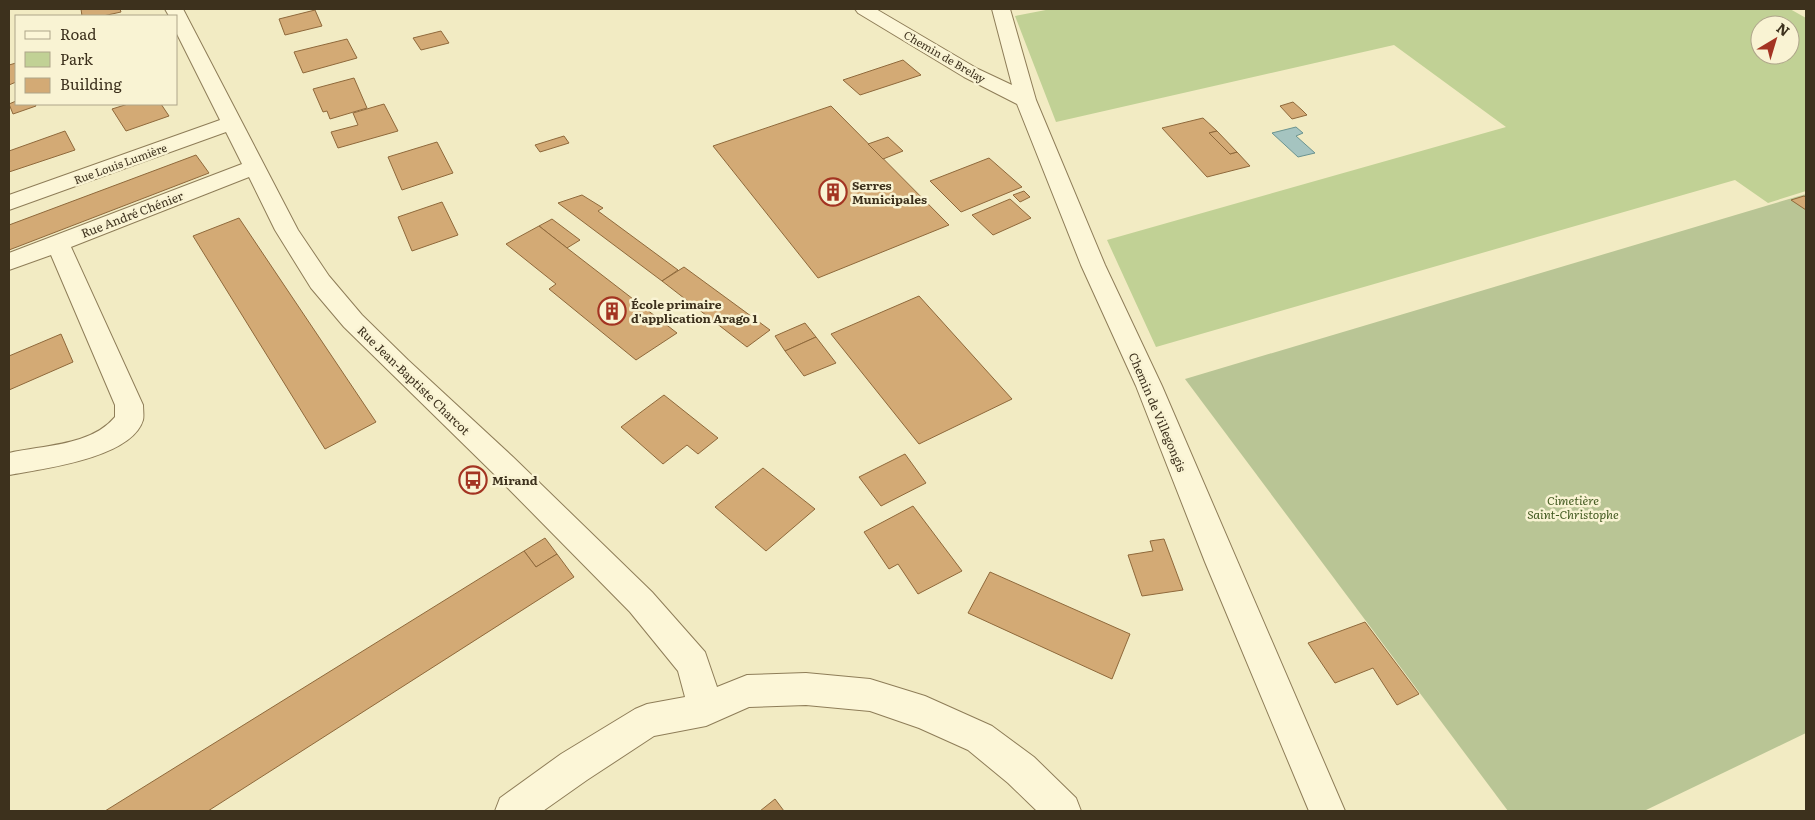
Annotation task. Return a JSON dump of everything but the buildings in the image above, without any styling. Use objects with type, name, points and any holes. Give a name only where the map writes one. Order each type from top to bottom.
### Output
[{"type":"street","name":"Chemin de Brelay","points":[[864,9],[971,73],[1026,100]]},
{"type":"street","name":"Chemin de Villegongis","points":[[1001,9],[1026,100],[1093,265],[1148,386],[1327,811]]},
{"type":"street","name":"Rue Jean-Baptiste Charcot","points":[[178,17],[287,230],[320,282],[353,321],[399,368],[503,465],[640,602],[693,663],[706,709]]},
{"type":"street","name":"Rue Louis Lumière","points":[[9,203],[232,123]]},
{"type":"street","name":"Rue André Chénier","points":[[9,262],[255,167]]},
{"type":"street","points":[[9,464],[64,453],[96,444],[117,434],[129,420],[129,405],[58,243]]},
{"type":"street","points":[[513,811],[574,768],[647,721],[706,709],[746,691],[806,689],[870,695],[925,713],[980,738],[1021,770],[1063,811]]},
{"type":"green space","points":[[1051,9],[1790,9],[1806,18],[1806,191],[1768,203],[1735,180],[1156,347],[1107,240],[1506,127],[1394,45],[1056,122],[1015,16]]},
{"type":"green space","name":"Cimetière Saint-Christophe","points":[[1806,194],[1806,733],[1644,811],[1508,811],[1185,379]]},
{"type":"water","points":[[1296,127],[1303,133],[1296,136],[1315,153],[1298,157],[1272,133]]},
{"type":"place","name":"Serres Municipales","points":[[833,192]]},
{"type":"place","name":"École primaire d'application Arago 1","points":[[612,311]]},
{"type":"place","name":"Mirand","points":[[473,480]]}]
